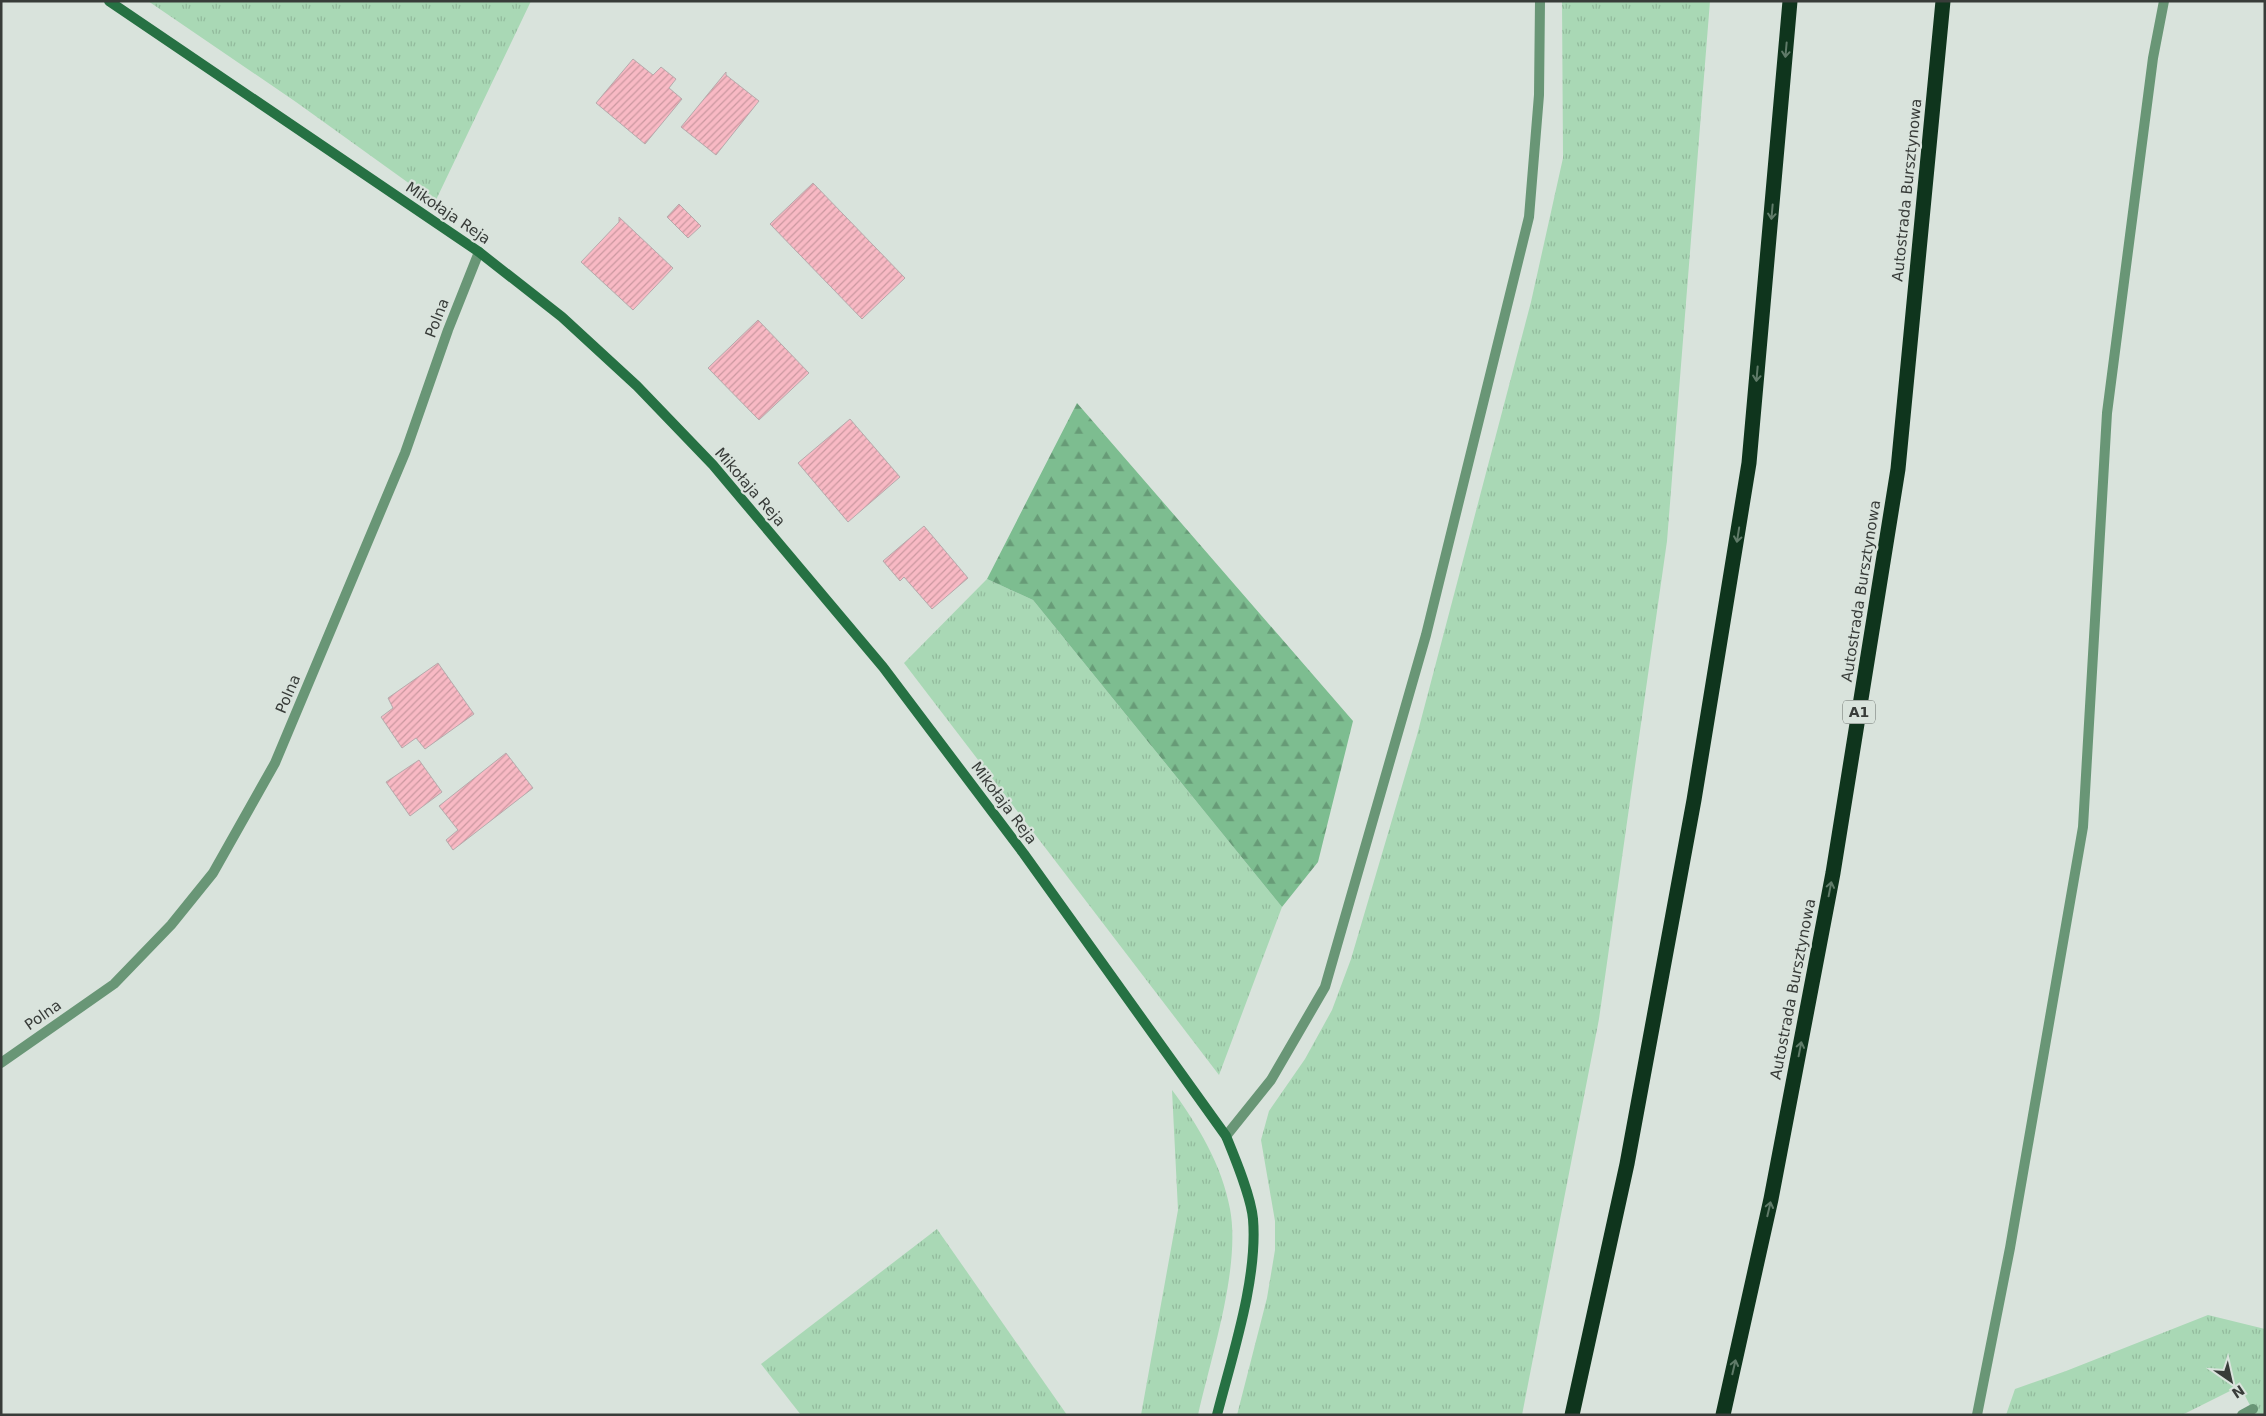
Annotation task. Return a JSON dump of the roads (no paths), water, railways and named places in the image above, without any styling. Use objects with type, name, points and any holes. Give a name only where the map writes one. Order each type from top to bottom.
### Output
[{"type":"highway","points":[[1572,1415],[1627,1164],[1694,800],[1749,463],[1790,1]]},
{"type":"highway","name":"Autostrada Bursztynowa","points":[[1723,1415],[1771,1199],[1831,883],[1898,469],[1943,1]]},
{"type":"street","name":"Mikołaja Reja","points":[[110,1],[479,252],[562,317],[637,386],[713,466],[883,666],[1024,854],[1226,1136],[1239,1168],[1253,1218],[1252,1271],[1217,1415]]},
{"type":"street","points":[[1226,1136],[1271,1080],[1325,987],[1426,635],[1529,217],[1539,95],[1540,1]]},
{"type":"street","points":[[1977,1415],[2010,1248],[2083,827],[2107,413],[2152,68],[2164,1]]},
{"type":"street","name":"Polna","points":[[1,1063],[114,984],[171,925],[213,873],[275,762],[405,453],[448,330],[479,252]]},
{"type":"street","points":[[2242,1415],[2253,1409]]}]
